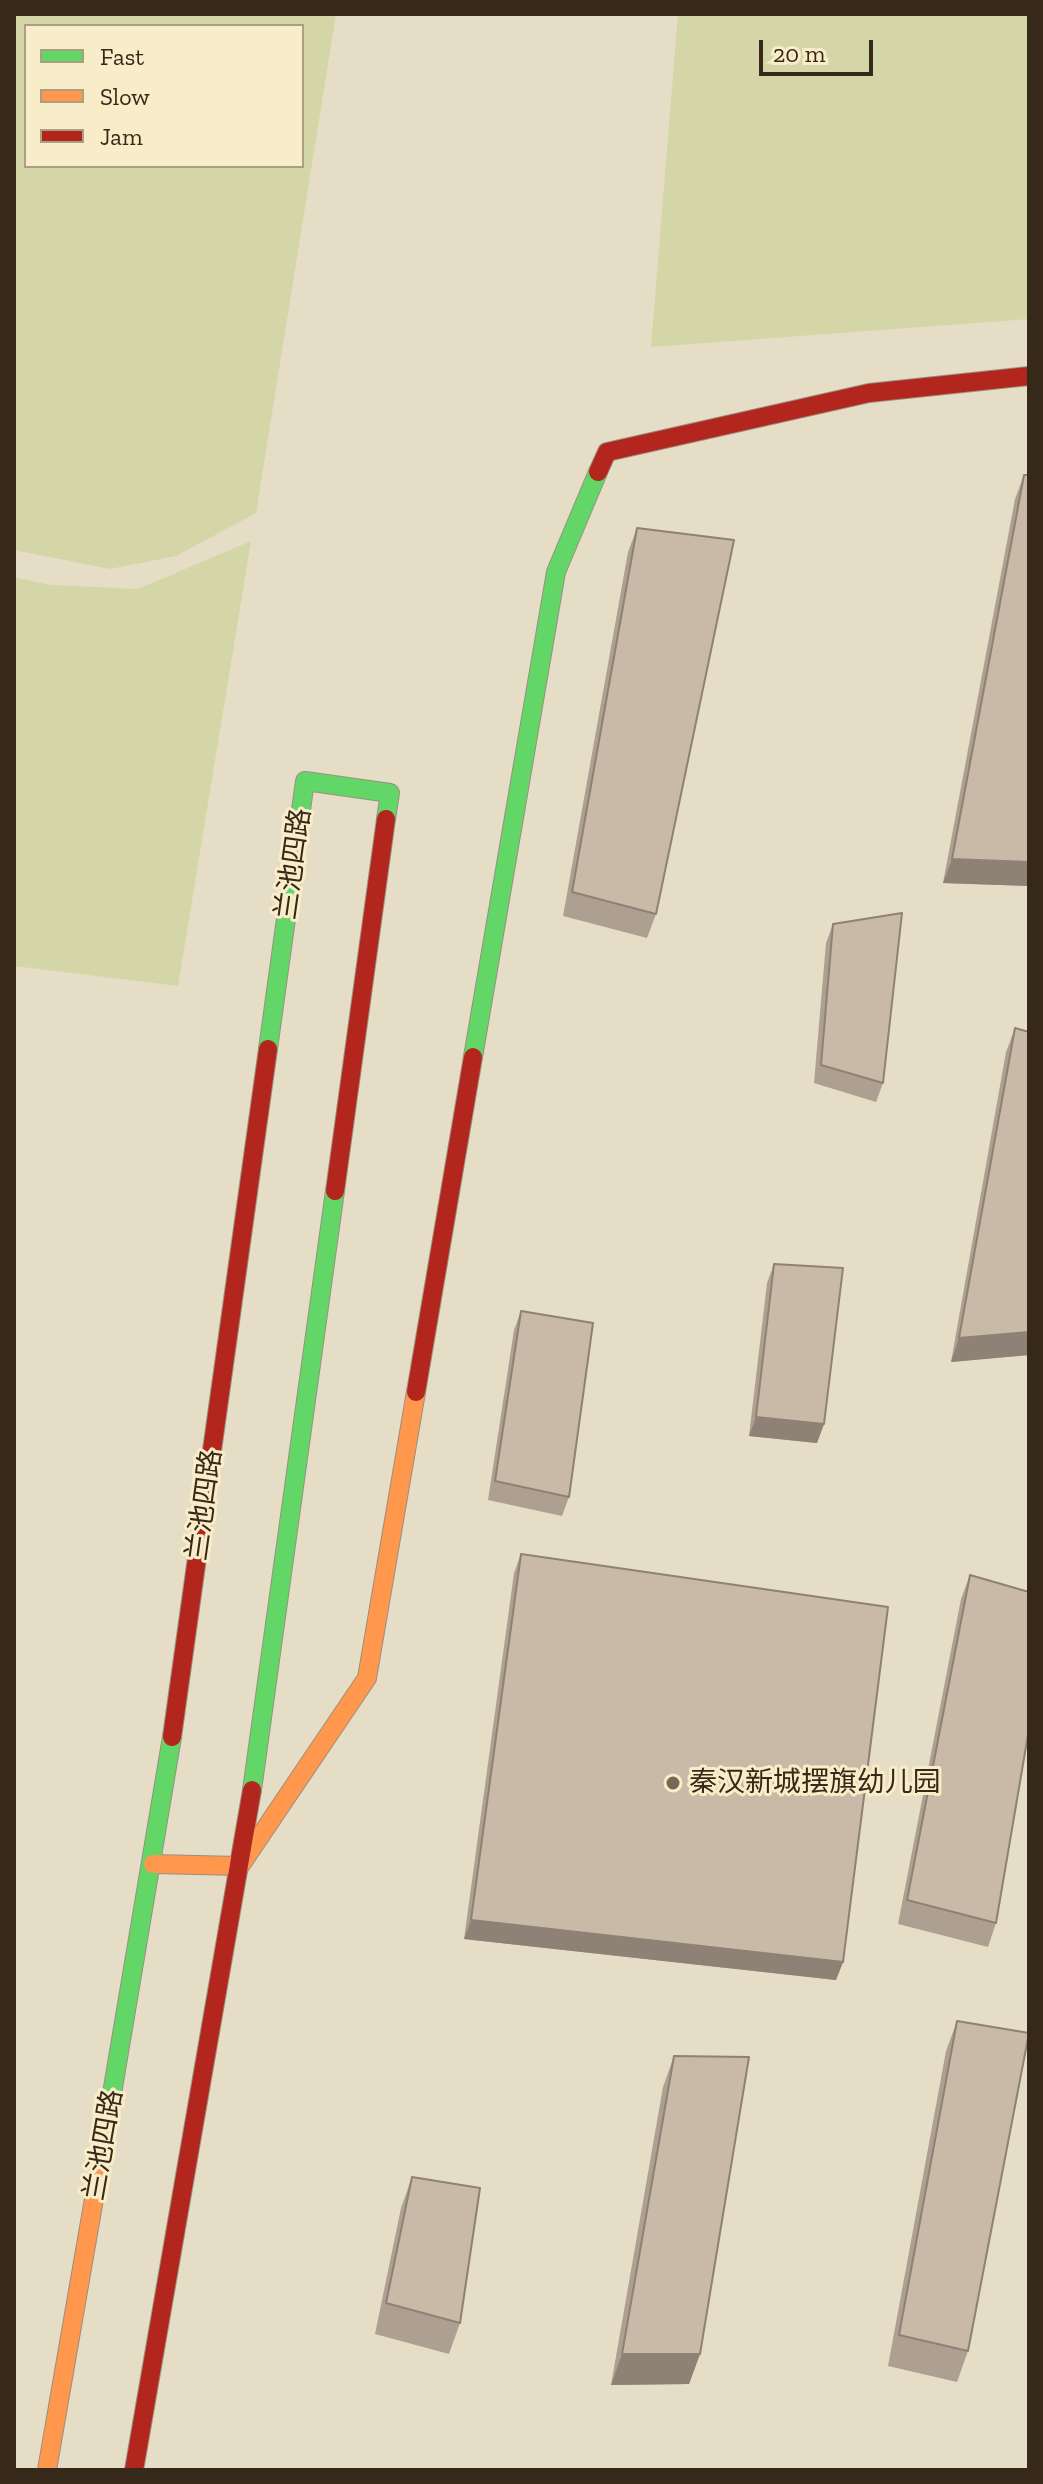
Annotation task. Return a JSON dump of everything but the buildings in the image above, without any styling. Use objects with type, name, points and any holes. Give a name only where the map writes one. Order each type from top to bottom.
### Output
[{"type":"street","points":[[153,1864],[240,1866],[367,1678],[556,572],[607,452],[869,393],[1029,376]]},
{"type":"street","name":"兰池四路","points":[[47,2470],[153,1864],[305,781],[390,793],[240,1866],[134,2470]]},
{"type":"green space","points":[[14,14],[336,14],[256,513],[176,556],[110,569],[14,550]]},
{"type":"green space","points":[[678,14],[1029,14],[1029,319],[651,347]]},
{"type":"green space","points":[[251,541],[178,986],[14,966],[14,577],[50,585],[138,589]]},
{"type":"traffic: fast","points":[[473,1057],[556,572],[598,472]]},
{"type":"traffic: fast","points":[[268,1049],[305,781],[390,793],[386,819]]},
{"type":"traffic: fast","points":[[252,1790],[335,1191]]},
{"type":"traffic: fast","points":[[103,2147],[172,1737]]},
{"type":"traffic: slow","points":[[153,1864],[240,1866],[367,1678],[416,1392]]},
{"type":"traffic: slow","points":[[47,2470],[103,2147]]},
{"type":"traffic: jam","points":[[598,472],[607,452],[869,393],[1029,376]]},
{"type":"traffic: jam","points":[[335,1191],[386,819]]},
{"type":"traffic: jam","points":[[172,1737],[268,1049]]},
{"type":"traffic: jam","points":[[416,1392],[473,1057]]},
{"type":"traffic: jam","points":[[134,2470],[252,1790]]},
{"type":"place","name":"秦汉新城摆旗幼儿园","points":[[673,1783]]}]
